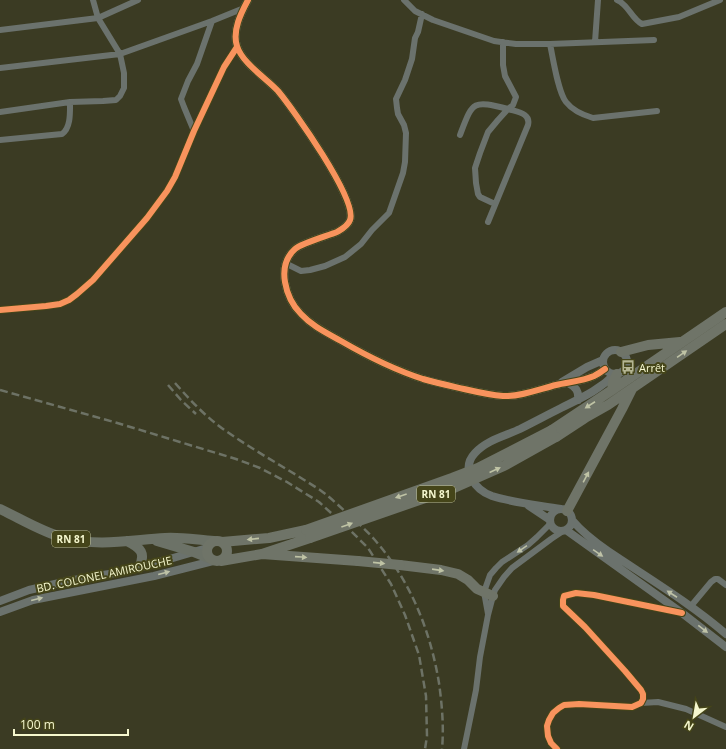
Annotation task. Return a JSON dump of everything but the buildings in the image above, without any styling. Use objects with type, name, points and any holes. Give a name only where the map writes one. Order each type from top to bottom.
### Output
[{"type":"highway","name":"RN 81","points":[[214,552],[262,554],[308,534],[454,488],[504,466],[554,433],[612,390],[726,312]]},
{"type":"highway","name":"RN 81","points":[[554,433],[608,405],[726,324]]},
{"type":"highway","points":[[621,352],[648,345],[682,342]]},
{"type":"highway","points":[[611,372],[613,382],[612,390]]},
{"type":"highway","points":[[564,510],[633,388]]},
{"type":"highway","name":"RN 81","points":[[214,552],[269,538],[308,534]]},
{"type":"highway","points":[[262,554],[358,561],[452,572],[464,578],[477,589],[488,594]]},
{"type":"main road","name":"RN 81","points":[[0,509],[44,530],[65,538],[99,542],[149,539]]},
{"type":"main road","points":[[149,539],[171,538],[214,552]]},
{"type":"main road","points":[[149,539],[194,552],[214,552]]},
{"type":"main road","points":[[127,541],[139,548],[142,553],[142,558],[138,568]]},
{"type":"street","points":[[0,112],[70,102],[116,100],[120,96],[124,88],[124,73],[120,54],[98,18],[93,0]]},
{"type":"street","points":[[0,30],[98,18],[138,0]]},
{"type":"street","points":[[248,0],[240,16],[236,32],[237,47],[251,65],[279,92],[314,139],[338,182],[350,208],[350,220],[343,229],[299,246],[291,253],[285,263],[284,274],[288,293],[293,304],[300,313],[312,324],[365,354],[396,369],[439,384],[505,396],[525,393],[611,372],[621,373],[626,367],[626,359],[621,352],[614,350],[610,351],[604,356],[603,365],[611,372]]},
{"type":"street","points":[[404,0],[415,11],[433,20],[494,41],[516,44],[550,44],[654,40]]},
{"type":"street","points":[[595,42],[598,0]]},
{"type":"street","points":[[617,0],[626,6],[636,20],[642,24],[679,17],[720,0]]},
{"type":"street","points":[[0,68],[120,54],[244,8]]},
{"type":"street","points":[[285,263],[301,271],[325,266],[345,257],[362,244],[372,230],[389,213],[403,173],[405,162],[406,133],[396,108],[396,99],[405,80],[412,59],[415,38],[422,14]]},
{"type":"street","points":[[194,131],[181,99],[197,64],[212,21]]},
{"type":"street","points":[[495,204],[478,194],[476,168],[488,132],[513,105],[516,97],[505,76],[503,65],[503,42]]},
{"type":"street","points":[[550,44],[561,93],[566,102],[577,111],[585,116],[594,118],[657,111]]},
{"type":"street","points":[[0,310],[60,304],[69,300],[93,280],[147,218],[167,191],[175,177],[194,131],[224,67],[237,47]]},
{"type":"street","points":[[0,140],[62,134],[67,129],[69,123],[70,102]]},
{"type":"street","points":[[460,135],[469,112],[476,105],[485,104],[508,109],[524,115],[529,121],[488,222]]},
{"type":"street","points":[[556,385],[587,367],[603,360]]},
{"type":"street","points":[[611,372],[599,381],[589,394],[520,429],[488,443],[477,451],[469,466],[470,475],[473,482],[479,488],[492,496],[564,510],[571,515],[576,526],[596,542],[691,606],[726,634]]},
{"type":"street","points":[[568,383],[575,387],[578,391],[578,400]]},
{"type":"street","points":[[523,503],[550,521],[552,526],[557,530],[565,530],[682,612],[726,647]]},
{"type":"street","points":[[464,749],[476,690],[480,657],[488,615],[489,578],[502,562],[528,545],[550,521],[551,516],[555,511],[564,510]]},
{"type":"street","points":[[488,615],[488,594],[499,584],[508,572],[545,543],[570,526],[572,520]]},
{"type":"street","name":"BD. COLONEL AMIROUCHE","points":[[0,601],[29,590],[138,568],[194,552]]},
{"type":"street","name":"BD. COLONEL AMIROUCHE","points":[[0,612],[33,600],[154,576],[214,552]]},
{"type":"street","points":[[691,606],[711,582],[718,579],[726,585]]},
{"type":"street","points":[[642,703],[643,694],[641,690],[585,627],[563,606],[564,596],[576,592],[682,612]]},
{"type":"street","points":[[557,749],[551,746],[547,726],[553,713],[564,705],[579,704],[632,706],[642,703],[658,702],[680,708],[726,727]]},
{"type":"railway","points":[[175,383],[198,408],[223,429],[320,490],[368,532],[387,555],[398,571],[417,606],[430,643],[439,683],[441,700],[443,724],[442,749]]},
{"type":"railway","points":[[168,385],[196,414]]},
{"type":"railway","points":[[0,390],[114,422],[236,459],[260,468],[287,482],[319,502],[368,548],[391,584],[405,615],[419,655],[426,696],[427,736],[425,749]]},
{"type":"cycle path","points":[[248,0],[236,28],[237,46],[249,64],[278,91],[297,116],[335,175],[350,209],[350,220],[345,227],[337,232],[298,247],[289,256],[284,278],[289,295],[298,311],[310,322],[325,332],[392,367],[423,379],[488,394],[503,396],[523,394],[585,379],[594,376],[605,369]]},
{"type":"cycle path","points":[[0,310],[60,304],[69,300],[93,280],[147,218],[167,191],[175,177],[194,131],[224,67],[237,47]]},
{"type":"cycle path","points":[[557,749],[551,743],[548,736],[547,726],[553,713],[564,705],[579,704],[632,707],[641,703],[643,699],[641,690],[625,671],[585,627],[563,606],[564,596],[576,593],[594,595],[682,613]]},
{"type":"place","name":"Arrêt","points":[[628,367]]}]
